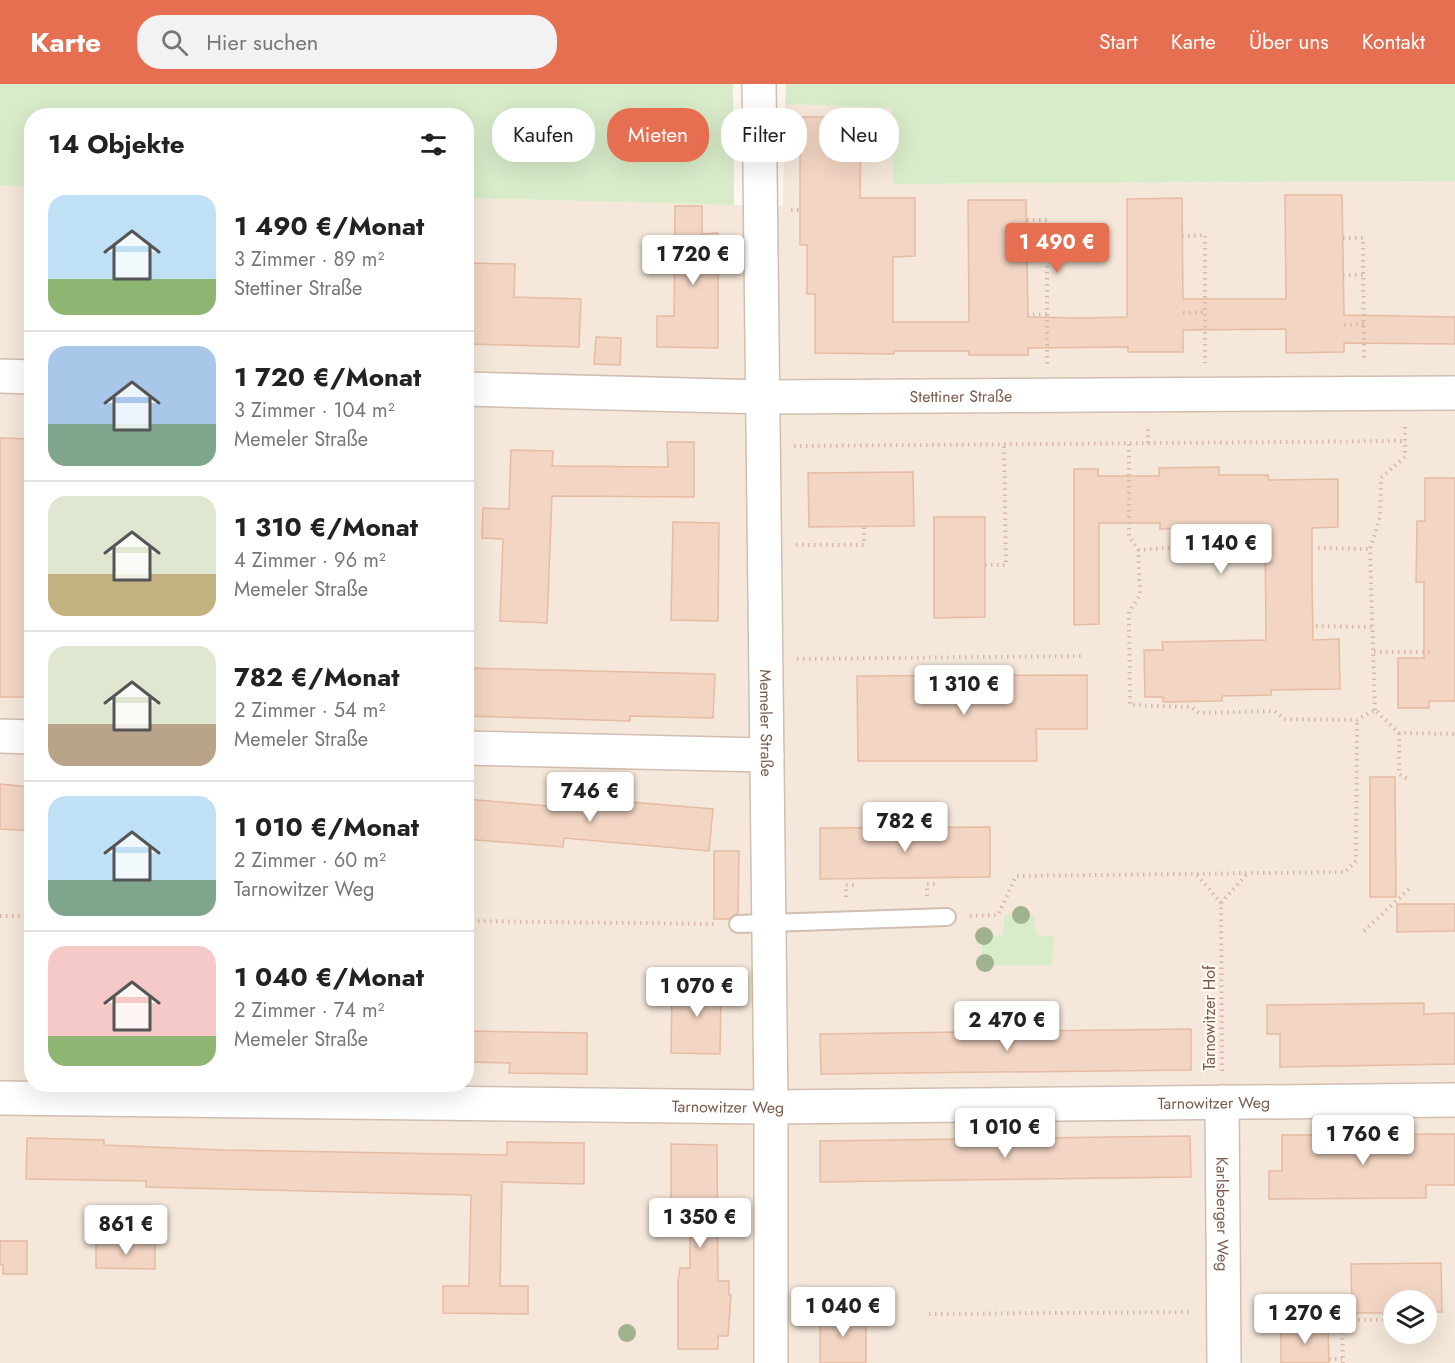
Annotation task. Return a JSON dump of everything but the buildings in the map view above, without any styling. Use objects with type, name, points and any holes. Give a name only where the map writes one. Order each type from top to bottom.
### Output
[{"type":"street","name":"Memeler Straße","points":[[759,84],[767,755],[754,924],[771,1107],[771,1363]]},
{"type":"street","points":[[0,376],[24,377]]},
{"type":"street","name":"Stettiner Straße","points":[[474,389],[763,397],[1455,393]]},
{"type":"street","points":[[0,736],[24,737]]},
{"type":"street","points":[[474,747],[767,755]]},
{"type":"street","name":"Tarnowitzer Weg","points":[[0,1098],[771,1107],[1455,1100]]},
{"type":"street","name":"Karlsberger Weg","points":[[1222,1101],[1224,1363]]},
{"type":"lane","points":[[754,924],[947,917]]},
{"type":"path","points":[[1027,220],[1047,220],[1047,396]]},
{"type":"path","points":[[1182,236],[1205,235],[1204,394]]},
{"type":"path","points":[[1343,238],[1363,238],[1364,393]]},
{"type":"path","points":[[1027,258],[1047,258]]},
{"type":"path","points":[[1343,275],[1363,275]]},
{"type":"path","points":[[1183,313],[1205,312]]},
{"type":"path","points":[[1028,315],[1048,314]]},
{"type":"path","points":[[1344,325],[1364,324]]},
{"type":"path","points":[[1405,392],[1405,457],[1381,478],[1380,518],[1370,549],[1375,710],[1399,734],[1455,734]]},
{"type":"path","points":[[764,446],[1405,441]]},
{"type":"path","points":[[1129,444],[1129,536],[1138,550],[1140,595],[1130,612],[1130,705],[1191,707],[1199,713],[1274,711],[1284,719],[1357,720],[1375,710]]},
{"type":"path","points":[[985,565],[1006,565],[1004,445]]},
{"type":"path","points":[[1138,550],[1179,547],[1191,538],[1191,522]]},
{"type":"path","points":[[765,545],[864,545],[864,527]]},
{"type":"path","points":[[1318,548],[1370,549]]},
{"type":"path","points":[[1316,626],[1372,627]]},
{"type":"path","points":[[1374,652],[1433,652]]},
{"type":"path","points":[[766,659],[1084,656]]},
{"type":"path","points":[[947,917],[998,915],[1016,876],[1345,872],[1356,861],[1357,720]]},
{"type":"path","points":[[1399,734],[1399,774],[1408,779]]},
{"type":"path","points":[[1197,875],[1221,903],[1247,874]]},
{"type":"path","points":[[927,896],[927,884],[936,884]]},
{"type":"path","points":[[846,897],[846,885],[854,885]]},
{"type":"path","points":[[1364,931],[1409,889]]},
{"type":"path","name":"Tarnowitzer Hof","points":[[1221,903],[1222,1101]]},
{"type":"path","points":[[0,916],[24,916]]},
{"type":"path","points":[[474,921],[754,924]]},
{"type":"path","points":[[929,1314],[1224,1316],[1383,1320]]},
{"type":"path","points":[[1329,1359],[1342,1361],[1342,1320]]},
{"type":"shaded area","points":[[785,104],[892,108],[819,108],[819,162],[893,162],[894,184],[1455,181],[1455,1363],[0,1363],[0,186],[24,187],[24,1092],[474,1092],[474,198],[783,206],[784,162],[807,162],[807,108],[785,108]]},
{"type":"green space","points":[[0,84],[733,84],[733,108],[721,108],[721,162],[734,162],[734,205],[474,198],[474,108],[24,108],[24,187],[0,186]]},
{"type":"green space","points":[[786,84],[1455,84],[1455,181],[893,184],[893,162],[899,162],[899,108],[785,104]]},
{"type":"green space","points":[[1005,915],[1034,915],[1037,935],[1054,936],[1052,965],[982,965],[982,933],[1002,936]]}]
